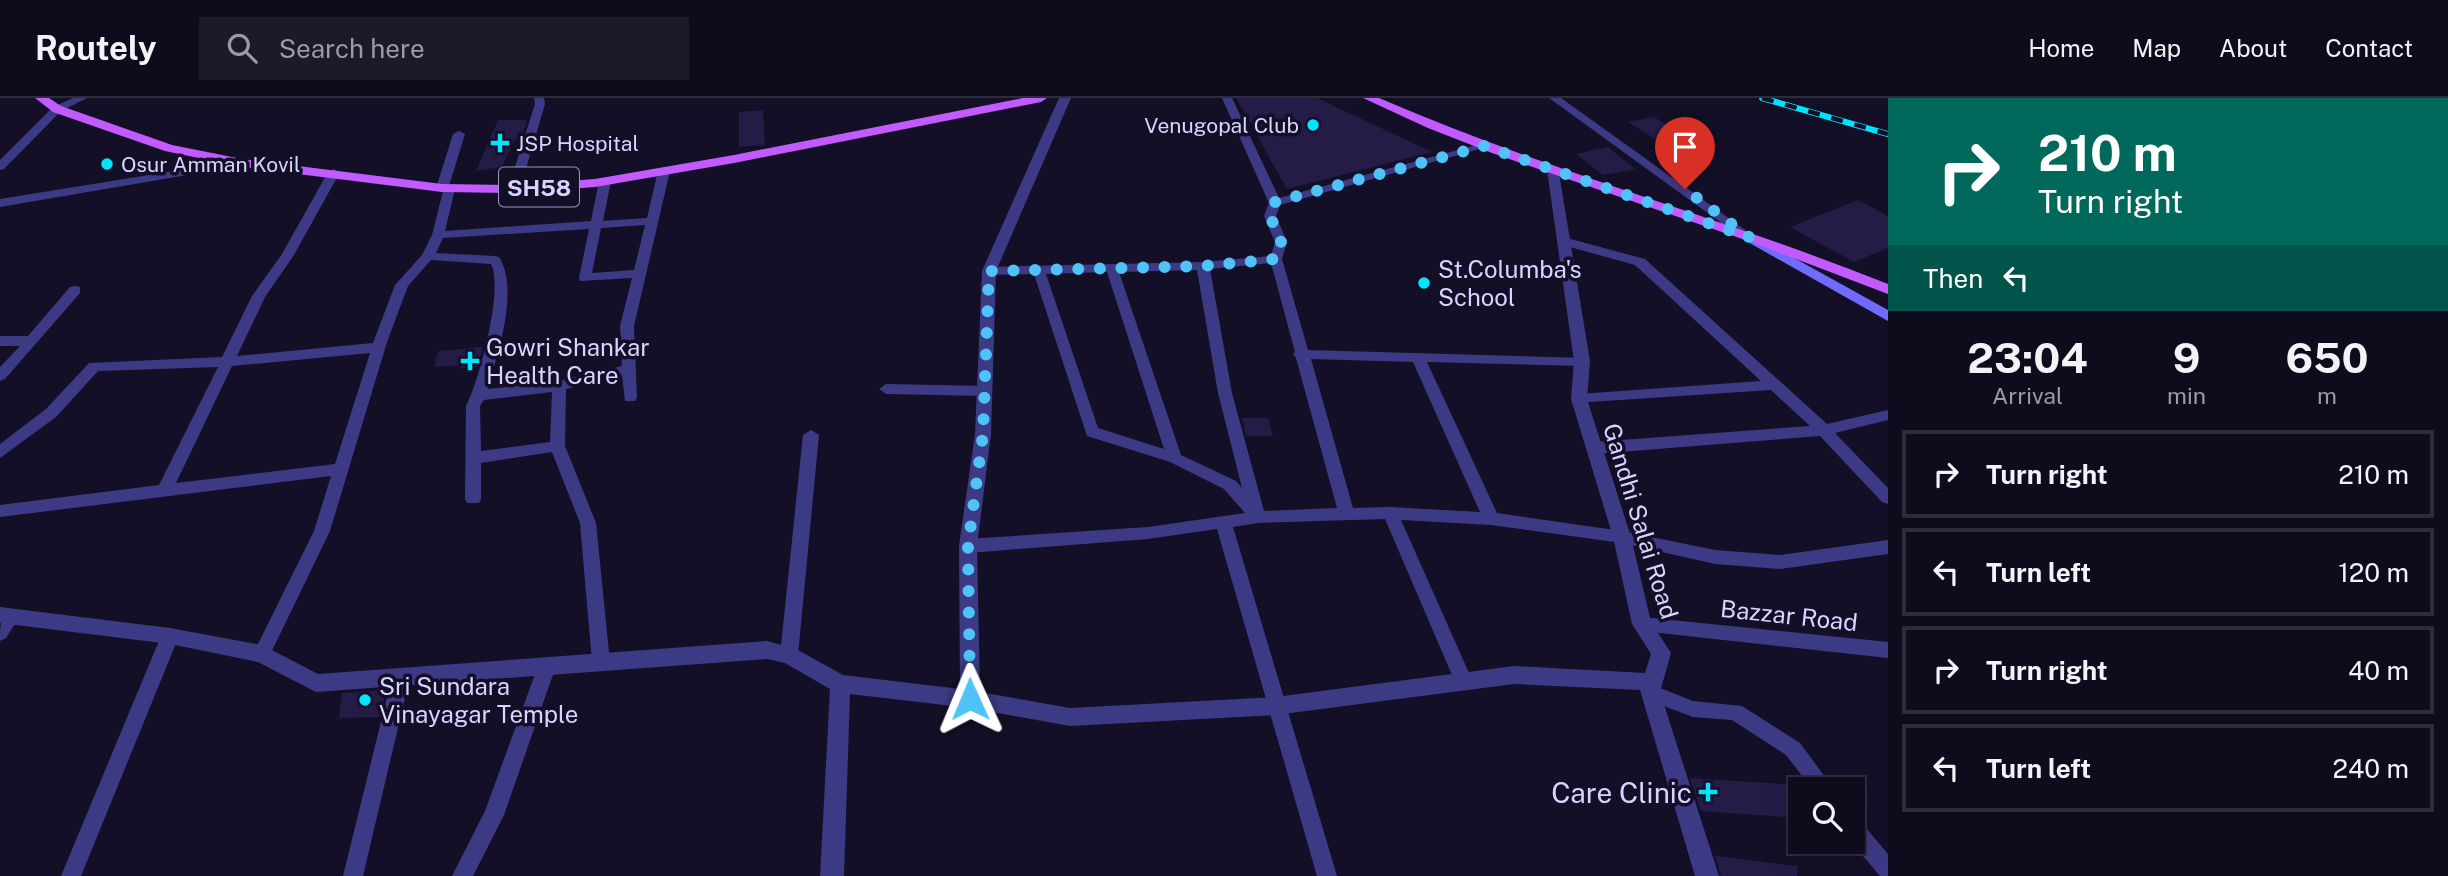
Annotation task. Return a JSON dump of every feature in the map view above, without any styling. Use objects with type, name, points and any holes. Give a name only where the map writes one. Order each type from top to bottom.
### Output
[{"type":"main road","name":"SH58","points":[[41,98],[57,109],[169,148],[242,163],[445,188],[514,189],[605,181],[664,171],[1041,98]]},
{"type":"main road","points":[[1368,98],[1484,146],[1749,237],[1888,289]]},
{"type":"main road","points":[[1749,237],[1888,316]]},
{"type":"street","points":[[0,167],[57,109],[82,98]]},
{"type":"street","points":[[514,189],[540,104],[539,98]]},
{"type":"street","points":[[970,699],[968,546],[983,434],[989,271],[1065,98]]},
{"type":"street","points":[[1227,98],[1275,202],[1270,216],[1281,242],[1276,259],[1300,354],[1346,513]]},
{"type":"street","points":[[1554,98],[1749,237]]},
{"type":"street","points":[[262,654],[322,531],[379,347],[402,285],[428,256],[438,235],[445,188],[458,134]]},
{"type":"street","points":[[1275,202],[1484,146]]},
{"type":"street","points":[[0,203],[242,163]]},
{"type":"street","name":"Gandhi Salai Road","points":[[1553,170],[1582,361],[1579,399],[1622,537],[1642,624],[1661,653],[1652,687],[1707,876]]},
{"type":"street","points":[[630,397],[626,369],[627,326],[664,171]]},
{"type":"street","points":[[164,492],[259,296],[288,255],[334,173]]},
{"type":"street","points":[[605,181],[585,278],[638,274]]},
{"type":"street","points":[[438,235],[594,227],[652,221]]},
{"type":"street","points":[[1563,241],[1640,262],[1824,430],[1888,498]]},
{"type":"street","points":[[428,256],[495,260],[503,272],[498,319],[480,395],[473,406],[473,499]]},
{"type":"street","points":[[989,271],[1203,266],[1276,259]]},
{"type":"street","points":[[1203,266],[1225,393],[1258,517]]},
{"type":"street","points":[[1112,269],[1175,458]]},
{"type":"street","points":[[1039,271],[1092,432],[1175,458],[1230,485],[1258,517]]},
{"type":"street","points":[[0,376],[75,290]]},
{"type":"street","points":[[0,341],[32,341]]},
{"type":"street","points":[[0,452],[51,413],[94,366],[226,362],[379,347]]},
{"type":"street","points":[[1300,354],[1582,361]]},
{"type":"street","points":[[1418,357],[1491,519]]},
{"type":"street","points":[[480,395],[559,386],[626,369]]},
{"type":"street","points":[[1579,399],[1774,385]]},
{"type":"street","points":[[559,386],[557,446],[588,523],[601,662]]},
{"type":"street","points":[[886,389],[985,391]]},
{"type":"street","points":[[1594,448],[1824,430],[1888,415]]},
{"type":"street","points":[[789,655],[811,435]]},
{"type":"street","points":[[473,458],[557,446]]},
{"type":"street","points":[[0,511],[342,469]]},
{"type":"street","points":[[968,546],[1148,533],[1258,517],[1390,513],[1491,519],[1622,537],[1715,557],[1780,562],[1888,548]]},
{"type":"street","points":[[1390,513],[1464,681]]},
{"type":"street","points":[[1223,521],[1275,706],[1327,876]]},
{"type":"street","points":[[4,622],[170,636],[262,654],[316,682],[767,650],[789,655],[840,684],[970,699],[1070,717],[1275,706],[1514,675],[1652,687],[1693,709],[1735,712],[1793,749],[1815,777]]},
{"type":"street","name":"Bazzar Road","points":[[1642,624],[1888,650]]},
{"type":"street","points":[[71,876],[170,636]]},
{"type":"street","points":[[462,876],[494,815],[547,666]]},
{"type":"street","points":[[353,876],[401,677]]},
{"type":"street","points":[[832,876],[840,684]]},
{"type":"street","points":[[1865,842],[1888,870]]},
{"type":"building","name":"Venugopal Club","points":[[1236,98],[1317,98],[1432,152],[1287,189]]},
{"type":"building","points":[[763,110],[765,145],[739,147],[739,112]]},
{"type":"building","points":[[1654,117],[1703,147],[1679,154],[1628,122]]},
{"type":"building","points":[[498,120],[527,120],[521,140],[514,140],[502,167],[476,171]]},
{"type":"building","points":[[1608,147],[1635,169],[1603,175],[1576,154]]},
{"type":"building","points":[[1858,200],[1888,216],[1888,248],[1854,262],[1790,227]]},
{"type":"building","points":[[483,347],[477,367],[434,367],[438,351]]},
{"type":"building","points":[[1242,418],[1268,418],[1273,436],[1246,436]]},
{"type":"building","name":"Sri Sundara Vinayagar Temple","points":[[386,690],[380,717],[339,718],[342,693]]},
{"type":"building","points":[[1690,778],[1788,784],[1788,817],[1701,811]]},
{"type":"building","points":[[1715,856],[1798,866],[1797,876],[1721,876]]},
{"type":"railway","points":[[1762,98],[1888,134]]},
{"type":"place","name":"Venugopal Club","points":[[1313,125]]},
{"type":"place","name":"JSP Hospital","points":[[500,143]]},
{"type":"place","name":"Osur Amman Kovil","points":[[107,164]]},
{"type":"place","name":"St.Columba's School","points":[[1424,283]]},
{"type":"place","name":"Gowri Shankar Health Care","points":[[470,361]]},
{"type":"place","name":"Sri Sundara Vinayagar Temple","points":[[365,700]]},
{"type":"place","name":"Care Clinic","points":[[1708,792]]},
{"type":"route","points":[[970,699],[968,546],[983,434],[989,271],[1203,266],[1276,259],[1281,242],[1270,216],[1275,202],[1484,146],[1749,237],[1685,189]]}]
